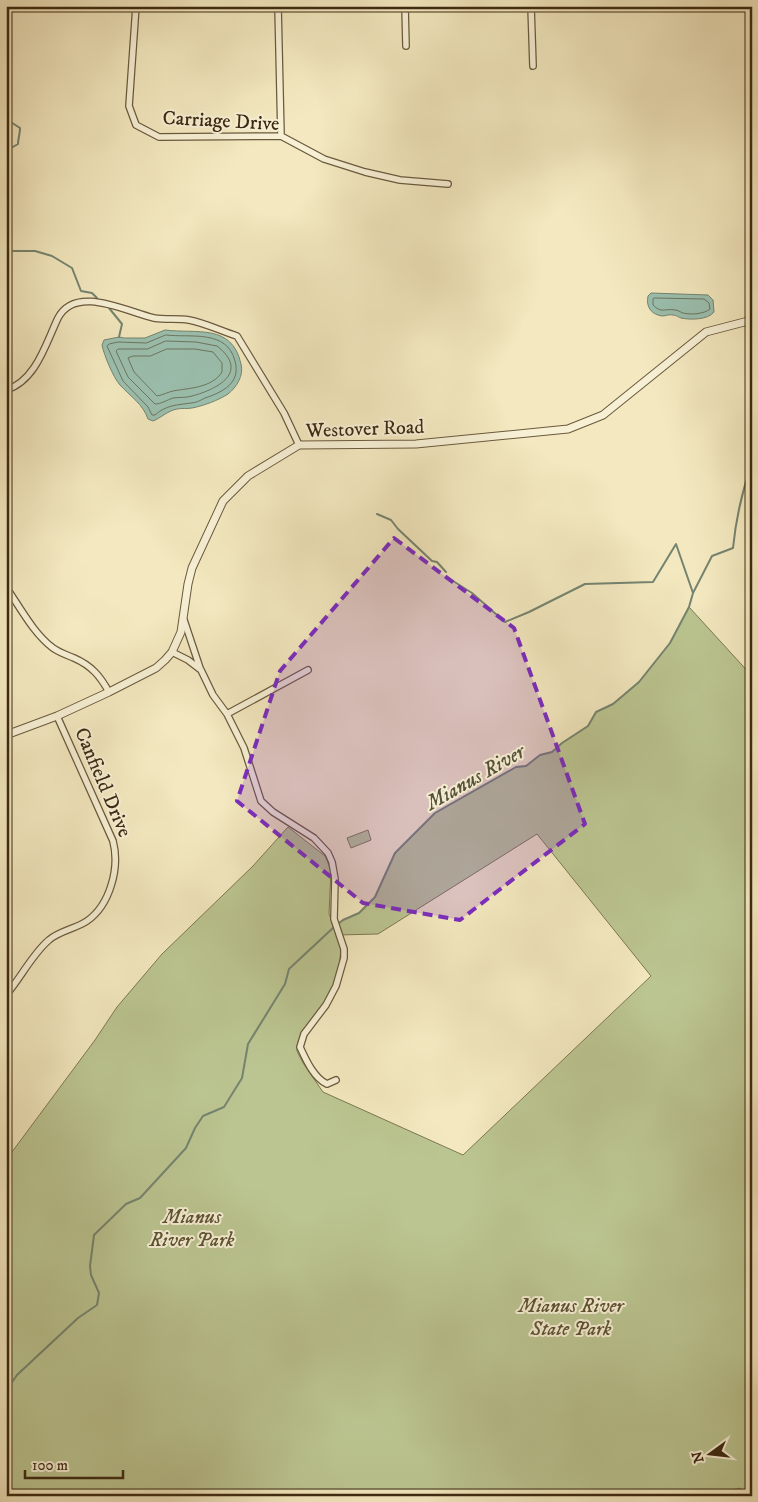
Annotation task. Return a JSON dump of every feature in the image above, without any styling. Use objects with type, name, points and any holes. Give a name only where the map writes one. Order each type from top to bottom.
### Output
[{"type":"street","name":"Carriage Drive","points":[[136,6],[130,106],[136,125],[159,137],[281,136],[324,159],[365,172],[400,180],[448,184]]},
{"type":"street","points":[[278,6],[281,136]]},
{"type":"street","points":[[405,6],[406,46]]},
{"type":"street","points":[[531,6],[532,66]]},
{"type":"street","points":[[6,390],[16,387],[26,380],[34,368],[61,311],[67,306],[84,302],[106,303],[156,318],[188,320],[237,336],[284,413],[299,445]]},
{"type":"street","name":"Westover Road","points":[[6,736],[58,716],[156,668],[172,652],[178,641],[184,620],[188,584],[192,568],[223,501],[248,476],[299,445],[416,444],[568,429],[603,415],[706,332],[752,320]]},
{"type":"street","points":[[6,587],[46,641],[58,651],[93,668],[109,692]]},
{"type":"street","points":[[184,620],[201,670],[213,695],[227,714],[244,748],[261,801],[273,812],[314,838],[328,853],[335,879],[334,918],[344,949],[339,977],[326,1005],[304,1034],[300,1047],[306,1060],[320,1080],[327,1084],[336,1080]]},
{"type":"street","points":[[172,652],[188,660],[201,670]]},
{"type":"street","points":[[227,714],[308,670]]},
{"type":"street","name":"Canfield Drive","points":[[6,995],[40,949],[50,939],[87,921],[95,913],[111,888],[114,874],[116,851],[113,841],[58,716]]},
{"type":"highlighted area","points":[[394,538],[514,628],[585,824],[460,920],[363,903],[237,801],[280,671]]},
{"type":"green space","points":[[689,607],[752,676],[752,1383],[749,1442],[752,1442],[752,1488],[743,1491],[739,1488],[723,1496],[6,1496],[6,1160],[95,1040],[117,1007],[162,954],[253,866],[288,827],[325,856],[331,870],[329,914],[334,926],[359,913],[375,897],[395,853],[435,813],[516,767],[526,766],[540,755],[552,752],[588,726],[596,712],[613,704],[639,682],[670,643]],"holes":[[[537,834],[651,976],[463,1155],[323,1092],[297,1051],[304,1031],[320,1011],[338,976],[341,949],[338,935],[378,934]]]},
{"type":"green space","points":[[368,830],[371,840],[351,848],[347,838]]},
{"type":"water","points":[[651,293],[708,295],[713,300],[714,312],[708,317],[694,319],[672,315],[658,315],[648,306],[648,296]]},
{"type":"water","points":[[165,330],[211,333],[221,336],[230,342],[236,351],[242,372],[237,384],[224,396],[211,403],[173,410],[153,421],[148,419],[140,405],[117,381],[109,366],[102,345],[104,340],[119,337],[145,338]]},
{"type":"waterway","points":[[6,119],[20,128],[18,144],[6,151]]},
{"type":"waterway","points":[[6,251],[35,251],[52,256],[72,268],[81,291],[92,293],[97,298]]},
{"type":"waterway","points":[[109,308],[122,324],[119,337]]},
{"type":"waterway","name":"Mianus River","points":[[6,1391],[17,1375],[78,1318],[97,1305],[99,1293],[91,1275],[90,1266],[94,1235],[126,1204],[140,1198],[186,1148],[203,1116],[224,1107],[242,1078],[248,1044],[285,984],[289,969],[334,927],[343,920],[359,913],[375,897],[395,853],[435,813],[516,767],[526,766],[540,755],[552,752],[588,726],[596,712],[613,704],[639,682],[670,643],[712,556],[733,548],[740,505],[752,463]]},
{"type":"waterway","points":[[377,514],[391,520],[398,529],[446,572]]},
{"type":"waterway","points":[[453,581],[472,593],[505,622],[585,584],[653,582],[676,544],[693,593]]},
{"type":"park label","name":"Mianus River Park","points":[[192,1228]]},
{"type":"park label","name":"Mianus River State Park","points":[[571,1316]]}]
